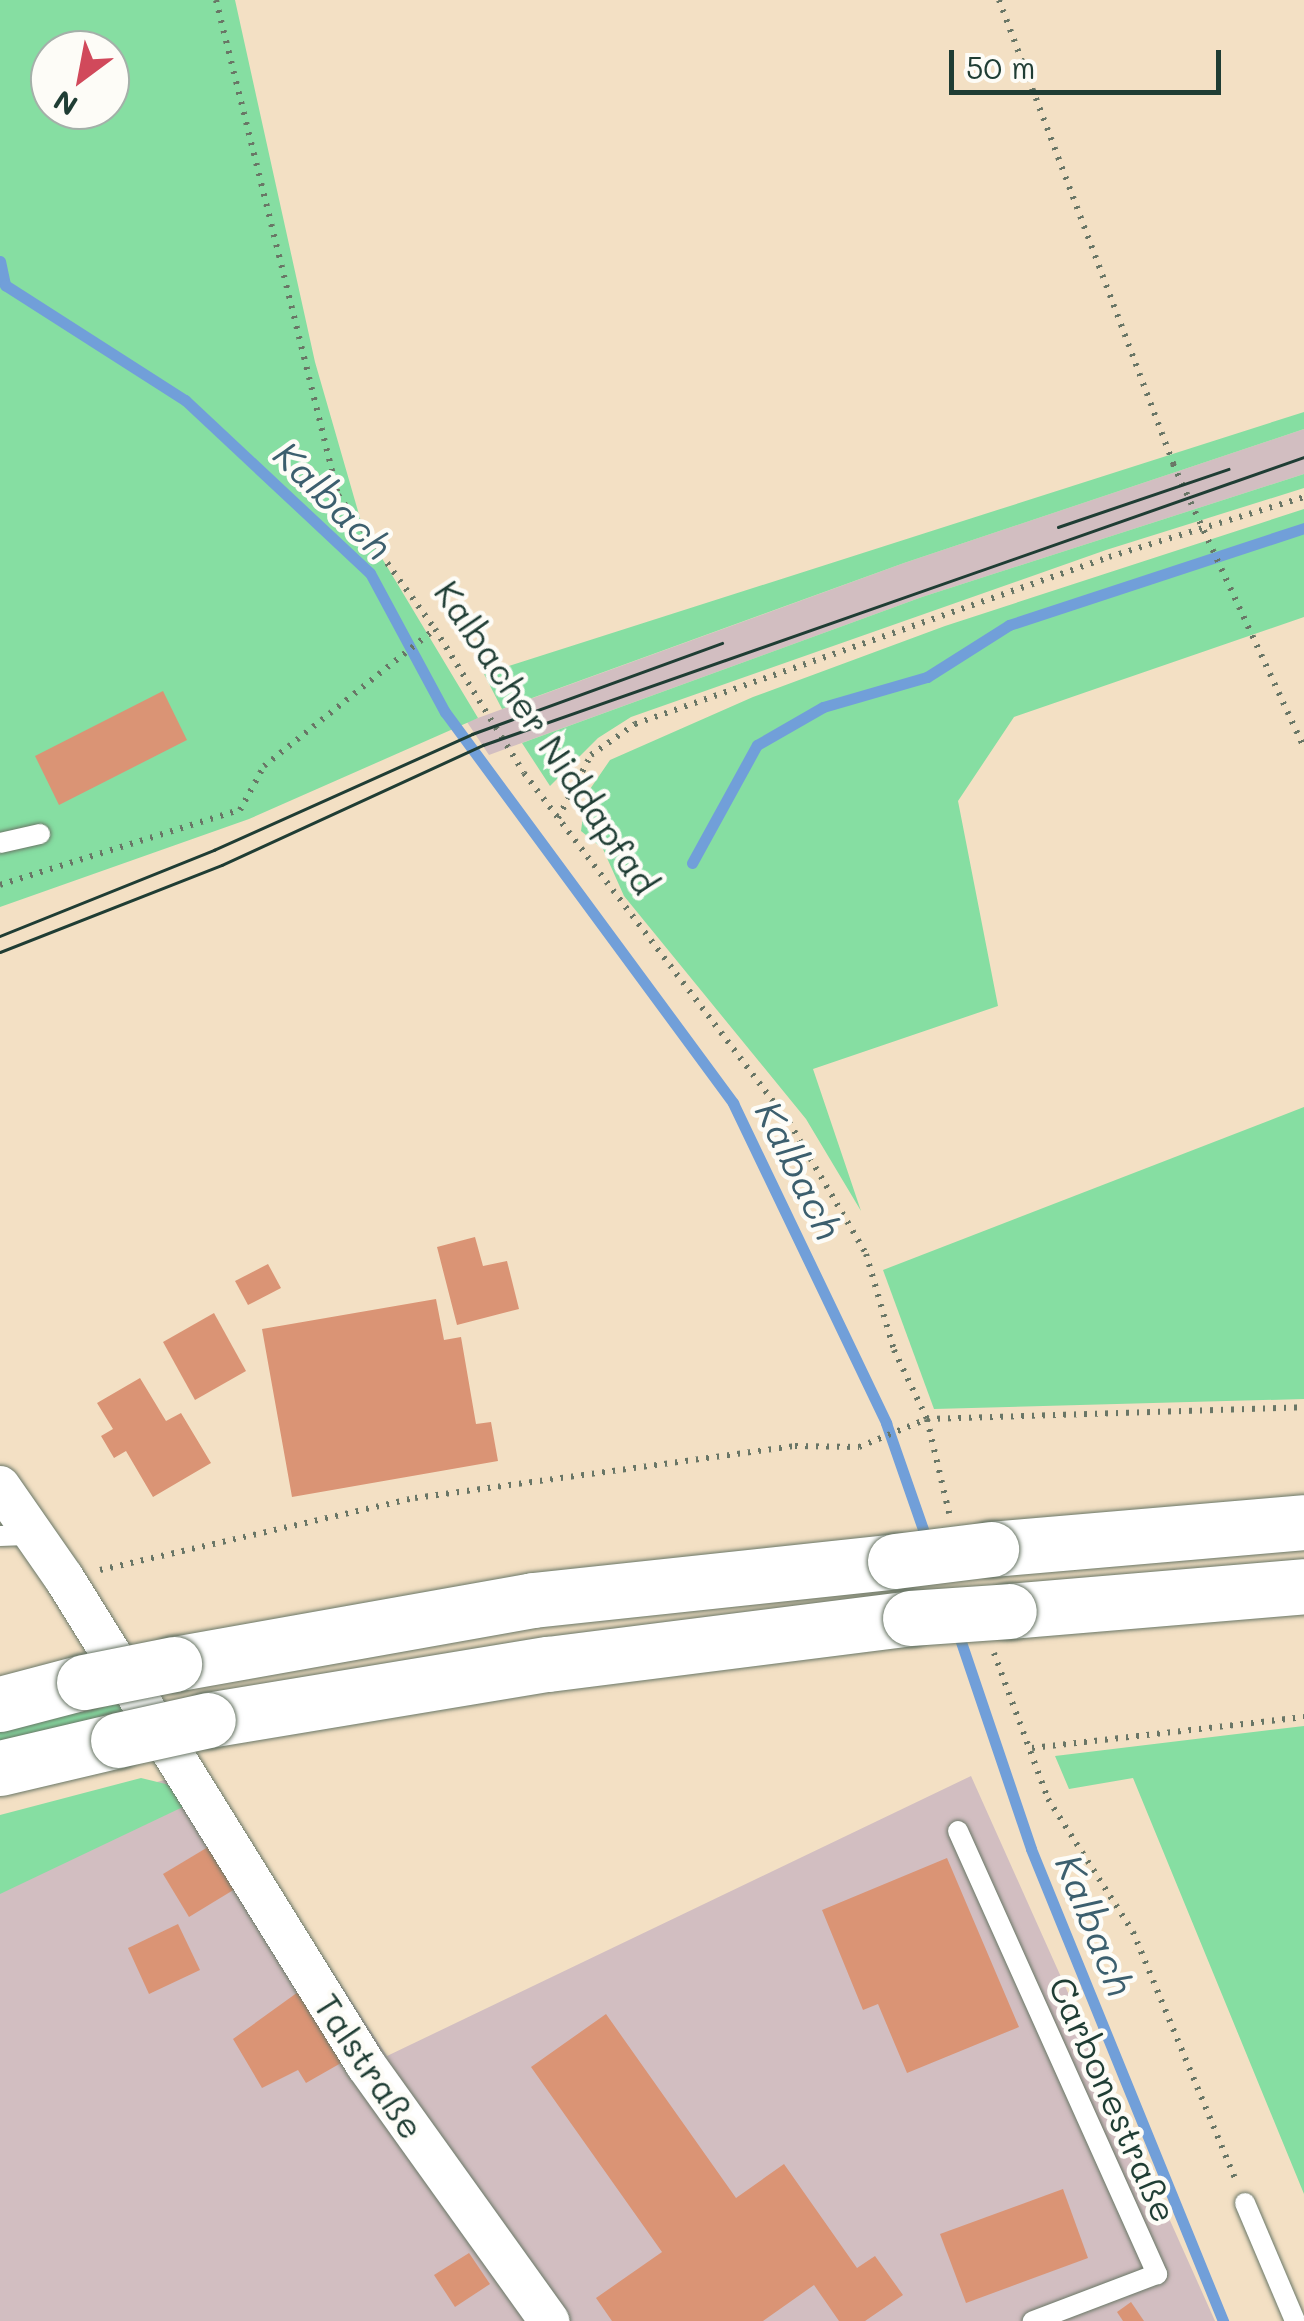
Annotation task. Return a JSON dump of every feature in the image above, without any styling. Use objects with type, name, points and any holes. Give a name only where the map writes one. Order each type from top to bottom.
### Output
[{"type":"highway","points":[[0,1704],[174,1664],[534,1600],[990,1550],[1304,1522]]},
{"type":"highway","points":[[0,1768],[208,1720],[548,1664],[910,1618],[1304,1586]]},
{"type":"street","name":"Talstraße","points":[[0,1486],[17,1536],[64,1578],[199,1804],[366,2065],[549,2321]]},
{"type":"lane","points":[[0,843],[40,834]]},
{"type":"lane","name":"Carbonestraße","points":[[958,1831],[1157,2274],[1033,2321]]},
{"type":"lane","points":[[1245,2203],[1295,2321]]},
{"type":"path","name":"Kalbacher Niddapfad","points":[[216,0],[338,495],[435,629],[558,818],[789,1122],[866,1254],[894,1350]]},
{"type":"path","points":[[999,0],[1204,534],[1304,748]]},
{"type":"path","points":[[558,818],[591,756],[635,724],[1304,497]]},
{"type":"path","points":[[0,885],[240,810],[264,766],[435,629]]},
{"type":"path","points":[[64,1578],[415,1498],[795,1446],[859,1447],[927,1418],[1304,1406]]},
{"type":"path","points":[[1245,2203],[1133,1932],[1048,1800],[1032,1748],[1304,1717]]},
{"type":"shaded area","points":[[1304,429],[1304,474],[922,597],[489,755],[467,722],[904,563]]},
{"type":"shaded area","points":[[203,1771],[387,2056],[971,1776],[1215,2321],[0,2321],[0,1819]]},
{"type":"green space","points":[[0,0],[235,0],[315,362],[362,525],[478,718],[249,819],[0,907]]},
{"type":"green space","points":[[1304,412],[1304,429],[904,563],[502,709],[484,674]]},
{"type":"green space","points":[[1304,474],[1304,488],[1106,550],[631,717],[598,738],[550,786],[522,743],[922,597]]},
{"type":"green space","points":[[1304,509],[1304,617],[1014,717],[958,801],[998,1006],[813,1069],[861,1211],[806,1119],[624,896],[603,849],[581,831],[586,795],[610,760],[753,697],[945,626]]},
{"type":"green space","points":[[1304,1107],[1304,1399],[934,1409],[883,1270]]},
{"type":"green space","points":[[127,1702],[133,1711],[0,1741],[0,1729]]},
{"type":"green space","points":[[1304,1726],[1304,2194],[1133,1778],[1069,1789],[1055,1756]]},
{"type":"green space","points":[[141,1778],[178,1787],[187,1805],[0,1894],[0,1815]]},
{"type":"building","points":[[163,691],[187,740],[59,805],[35,756]]},
{"type":"building","points":[[475,1237],[483,1266],[507,1261],[519,1309],[457,1325],[437,1247]]},
{"type":"building","points":[[268,1264],[281,1288],[248,1305],[235,1281]]},
{"type":"building","points":[[436,1299],[444,1340],[461,1337],[476,1424],[491,1422],[498,1461],[292,1497],[262,1329]]},
{"type":"building","points":[[214,1313],[246,1371],[195,1400],[163,1342]]},
{"type":"building","points":[[140,1378],[166,1421],[181,1413],[211,1463],[153,1497],[126,1451],[114,1458],[101,1436],[113,1429],[97,1403]]},
{"type":"building","points":[[208,1847],[235,1889],[189,1917],[163,1874]]},
{"type":"building","points":[[947,1858],[1019,2027],[907,2073],[878,2004],[863,2010],[822,1910]]},
{"type":"building","points":[[178,1924],[200,1970],[149,1994],[128,1948]]},
{"type":"building","points":[[305,1987],[348,2059],[306,2083],[298,2070],[262,2088],[233,2039]]},
{"type":"building","points":[[606,2014],[736,2198],[784,2164],[857,2268],[875,2256],[903,2295],[865,2321],[839,2321],[814,2285],[763,2321],[612,2321],[596,2298],[662,2252],[531,2067]]},
{"type":"building","points":[[1063,2189],[1088,2258],[966,2303],[940,2234]]},
{"type":"building","points":[[469,2253],[490,2284],[455,2307],[434,2275]]},
{"type":"building","points":[[1131,2302],[1144,2321],[1123,2321],[1117,2312]]},
{"type":"waterway","name":"Kalbach","points":[[0,261],[5,285],[185,400],[370,573],[445,712],[733,1103],[886,1423],[927,1541]]},
{"type":"waterway","points":[[692,863],[757,745],[823,707],[927,677],[1009,625],[1304,528]]},
{"type":"waterway","name":"Kalbach","points":[[957,1630],[1031,1849],[1223,2321]]},
{"type":"tram line","points":[[0,952],[222,865],[483,745],[1304,457]]},
{"type":"tram line","points":[[1058,527],[1228,469]]},
{"type":"tram line","points":[[0,936],[214,850],[472,734],[722,643]]}]
